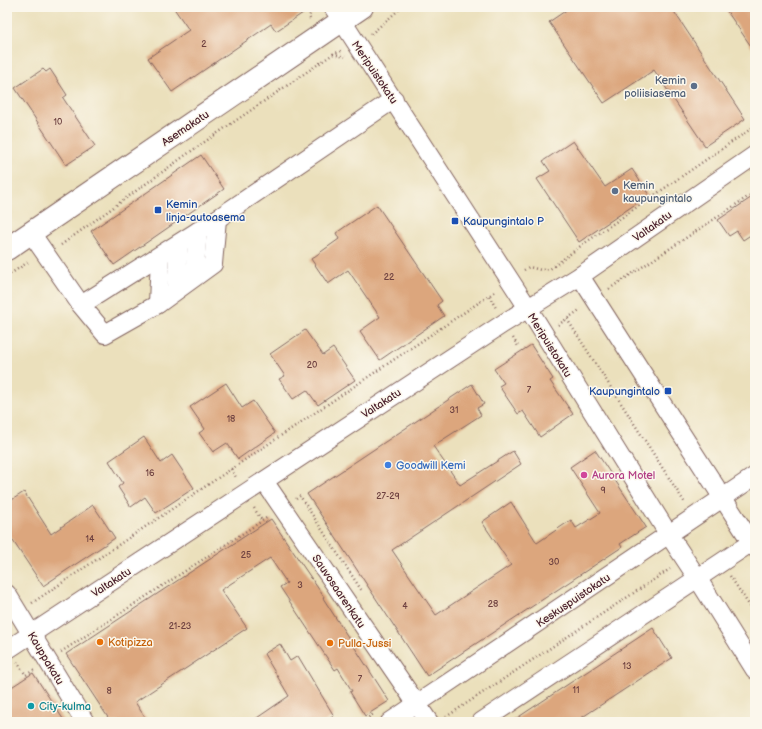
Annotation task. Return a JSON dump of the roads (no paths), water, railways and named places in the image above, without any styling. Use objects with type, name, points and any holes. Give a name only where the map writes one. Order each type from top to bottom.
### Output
[{"type":"main road","name":"Asemakatu","points":[[7,249],[338,14],[362,7]]},
{"type":"street","name":"Meripuistokatu","points":[[338,14],[356,45],[394,99],[528,308],[668,536],[698,579],[755,670]]},
{"type":"street","points":[[81,305],[198,232],[394,99]]},
{"type":"street","name":"Valtakatu","points":[[7,650],[528,308],[580,276],[755,155]]},
{"type":"street","points":[[31,232],[81,305],[105,334],[158,304],[213,264],[217,219]]},
{"type":"street","points":[[194,277],[198,232]]},
{"type":"street","points":[[176,290],[179,244]]},
{"type":"street","points":[[158,304],[160,256]]},
{"type":"street","points":[[481,722],[698,579],[754,544],[721,498],[580,276]]},
{"type":"street","name":"Keskuspuistokatu","points":[[390,722],[755,476]]},
{"type":"street","name":"Sauvosaarenkatu","points":[[264,481],[417,704],[437,720]]},
{"type":"street","name":"Kauppakatu","points":[[7,594],[85,722]]},
{"type":"place","name":"Kemin poliisiasema","points":[[694,86]]},
{"type":"place","name":"Kemin kaupungintalo","points":[[615,191]]},
{"type":"place","name":"Kemin linja-autoasema","points":[[158,210]]},
{"type":"place","name":"Kaupungintalo P","points":[[455,221]]},
{"type":"place","name":"Kaupungintalo","points":[[668,391]]},
{"type":"place","name":"Goodwill Kemi","points":[[388,465]]},
{"type":"place","name":"Aurora Motel","points":[[584,475]]},
{"type":"place","name":"Kotipizza","points":[[100,642]]},
{"type":"place","name":"Pulla-Jussi","points":[[330,643]]},
{"type":"place","name":"City-kulma","points":[[31,706]]}]
